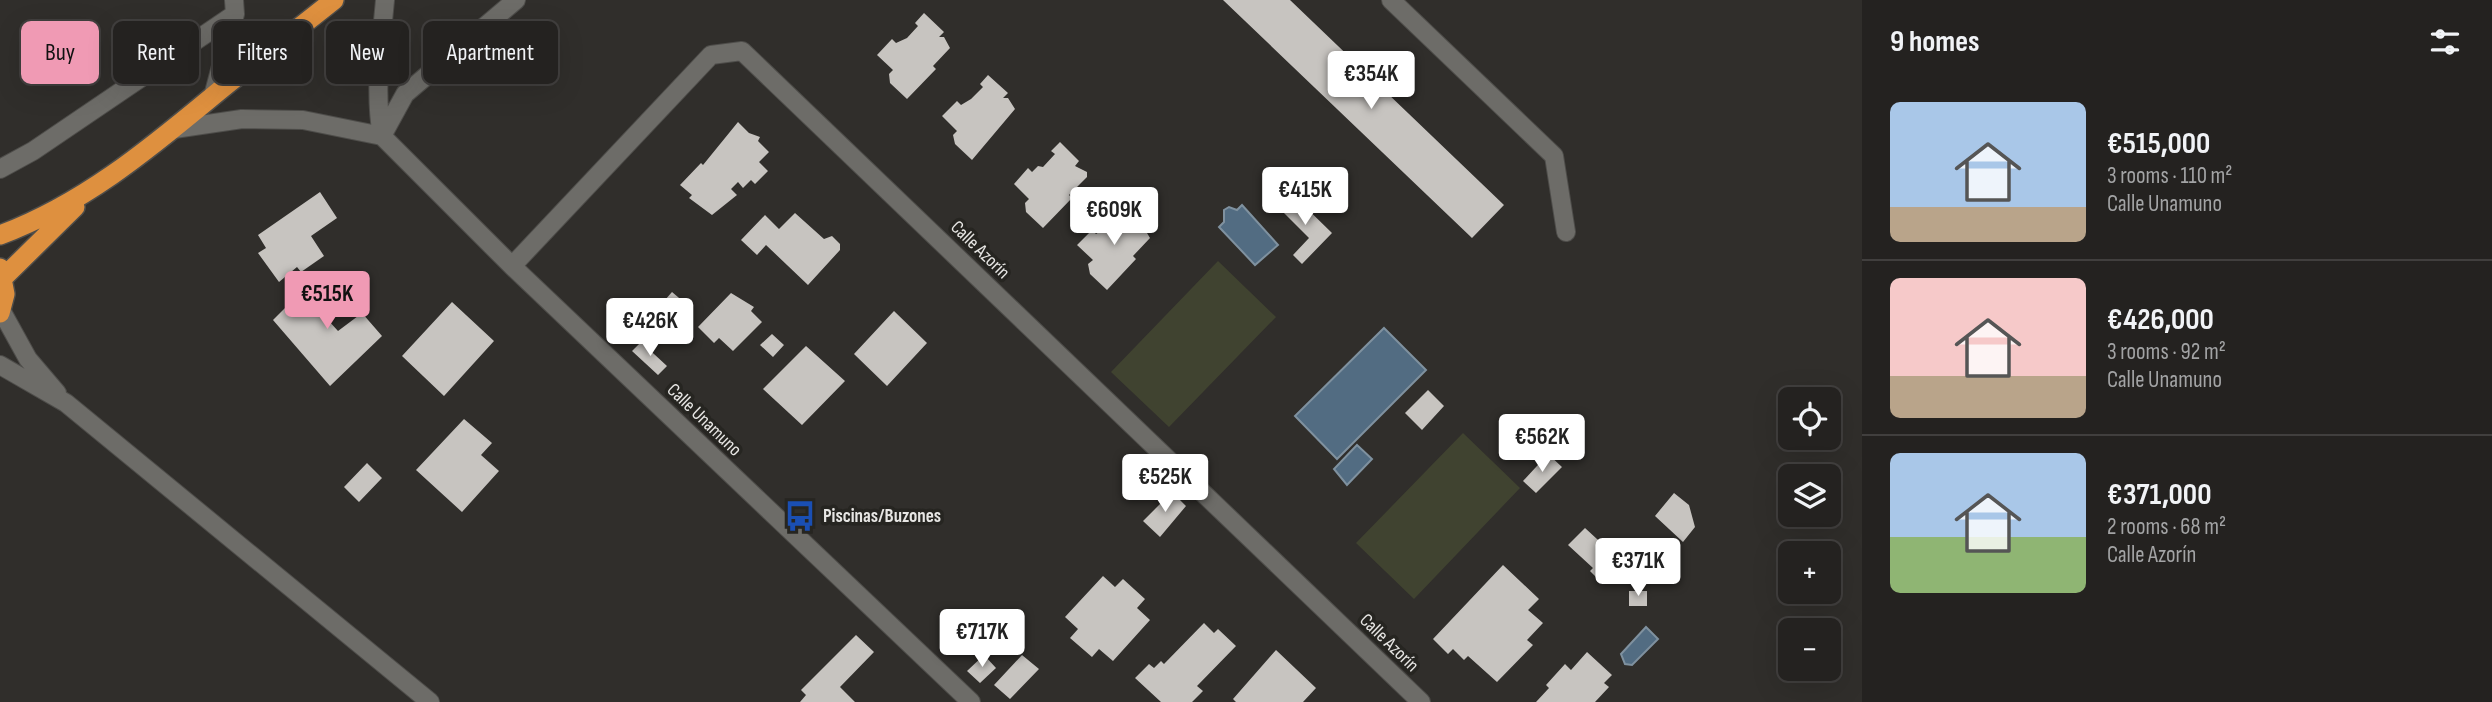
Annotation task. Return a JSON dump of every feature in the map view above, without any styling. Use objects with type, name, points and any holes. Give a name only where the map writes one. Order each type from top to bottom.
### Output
[{"type":"highway","points":[[0,235],[41,220],[92,189],[174,129],[334,0]]},
{"type":"highway","points":[[1,312],[5,294],[2,272],[92,189]]},
{"type":"street","points":[[382,136],[379,116],[379,57],[385,0]]},
{"type":"street","points":[[382,136],[405,94],[516,0]]},
{"type":"street","points":[[1391,0],[1554,156],[1566,232]]},
{"type":"street","points":[[214,96],[234,7]]},
{"type":"street","points":[[0,169],[33,151],[234,7]]},
{"type":"street","name":"Calle Azorín","points":[[512,266],[711,55],[742,51],[1421,702]]},
{"type":"street","points":[[174,129],[242,119],[303,120],[382,136]]},
{"type":"street","name":"Calle Unamuno","points":[[382,136],[512,266],[971,702]]},
{"type":"street","points":[[1,312],[28,359],[66,403]]},
{"type":"street","points":[[0,365],[66,403],[430,702]]},
{"type":"green space","points":[[1218,261],[1276,317],[1169,427],[1111,372]]},
{"type":"green space","points":[[1463,433],[1520,488],[1414,599],[1356,543]]},
{"type":"water","points":[[1242,205],[1278,245],[1255,265],[1219,227],[1224,222],[1224,210],[1229,207],[1237,210]]},
{"type":"water","points":[[1384,328],[1426,370],[1337,459],[1295,416]]},
{"type":"water","points":[[1357,445],[1372,459],[1347,485],[1334,469]]},
{"type":"water","points":[[1646,627],[1658,639],[1632,665],[1625,664],[1621,654]]},
{"type":"building","points":[[1223,0],[1290,0],[1504,205],[1472,238]]},
{"type":"building","points":[[924,13],[944,32],[939,37],[944,37],[950,48],[933,66],[936,69],[907,99],[890,83],[889,74],[893,70],[877,55],[892,39],[896,43],[907,38],[918,26],[915,23]]},
{"type":"building","points":[[988,75],[1008,93],[1003,98],[1008,98],[1015,109],[972,160],[955,144],[953,135],[957,131],[942,116],[957,101],[961,105],[971,99],[983,87],[980,84]]},
{"type":"building","points":[[738,122],[749,133],[760,137],[758,141],[769,152],[759,162],[768,171],[755,184],[751,180],[743,188],[738,182],[731,189],[737,195],[712,215],[689,198],[692,195],[680,185],[701,163],[703,165]]},
{"type":"building","points":[[1060,142],[1079,161],[1075,166],[1087,172],[1087,177],[1069,195],[1072,198],[1043,228],[1026,212],[1025,203],[1029,199],[1014,184],[1028,168],[1032,172],[1038,166],[1043,167],[1055,154],[1051,151]]},
{"type":"building","points":[[320,192],[337,218],[311,236],[324,256],[301,272],[297,267],[279,282],[258,253],[266,248],[258,235]]},
{"type":"building","points":[[1291,193],[1332,233],[1302,264],[1293,255],[1309,238],[1278,207]]},
{"type":"building","points":[[1124,204],[1143,222],[1139,227],[1144,228],[1150,238],[1133,256],[1136,259],[1107,290],[1090,274],[1088,264],[1093,260],[1077,245],[1092,230],[1096,234],[1107,227],[1118,216],[1115,213]]},
{"type":"building","points":[[795,213],[824,239],[832,236],[840,244],[840,250],[808,285],[766,245],[757,255],[741,240],[765,215],[779,229]]},
{"type":"building","points":[[330,276],[351,299],[328,320],[338,331],[362,313],[382,336],[330,386],[273,320],[289,304],[291,306]]},
{"type":"building","points":[[672,292],[685,303],[678,311],[665,300]]},
{"type":"building","points":[[731,293],[754,307],[751,311],[762,322],[733,351],[719,338],[714,343],[698,327]]},
{"type":"building","points":[[452,302],[494,341],[444,396],[402,356]]},
{"type":"building","points":[[894,311],[927,343],[887,386],[854,354]]},
{"type":"building","points":[[772,334],[784,345],[773,357],[760,345]]},
{"type":"building","points":[[641,342],[667,366],[658,375],[632,351]]},
{"type":"building","points":[[806,346],[845,381],[802,425],[763,389]]},
{"type":"building","points":[[1428,390],[1444,406],[1422,430],[1405,413]]},
{"type":"building","points":[[464,419],[492,443],[481,455],[499,471],[462,512],[416,470]]},
{"type":"building","points":[[1548,454],[1562,467],[1536,493],[1523,481]]},
{"type":"building","points":[[367,463],[382,478],[359,502],[344,487]]},
{"type":"building","points":[[1172,492],[1186,506],[1160,537],[1143,521]]},
{"type":"building","points":[[1674,493],[1689,505],[1695,527],[1683,542],[1655,516]]},
{"type":"building","points":[[1585,528],[1622,562],[1602,583],[1590,571],[1593,568],[1568,545]]},
{"type":"building","points":[[1503,565],[1539,599],[1528,610],[1543,623],[1527,640],[1533,645],[1497,682],[1468,656],[1464,660],[1453,649],[1448,654],[1433,639]]},
{"type":"building","points":[[1103,576],[1115,587],[1123,579],[1145,599],[1137,608],[1150,620],[1113,661],[1099,649],[1092,657],[1070,638],[1078,629],[1065,617]]},
{"type":"building","points":[[1629,591],[1647,591],[1647,606],[1629,606]]},
{"type":"building","points":[[1204,623],[1214,633],[1218,629],[1236,646],[1197,686],[1203,691],[1192,702],[1161,702],[1135,678],[1149,664],[1154,668],[1161,661],[1164,664]]},
{"type":"building","points":[[856,635],[874,652],[840,687],[855,702],[800,702],[806,695],[801,690]]},
{"type":"building","points":[[1276,650],[1316,688],[1303,702],[1236,702],[1233,699]]},
{"type":"building","points":[[1587,652],[1612,675],[1604,683],[1609,687],[1595,702],[1536,702],[1549,688],[1546,685],[1565,664],[1571,670]]},
{"type":"building","points":[[984,655],[996,668],[980,683],[967,671]]},
{"type":"building","points":[[1022,655],[1039,669],[1010,699],[994,685]]},
{"type":"place","name":"Piscinas/Buzones","points":[[800,516]]}]
